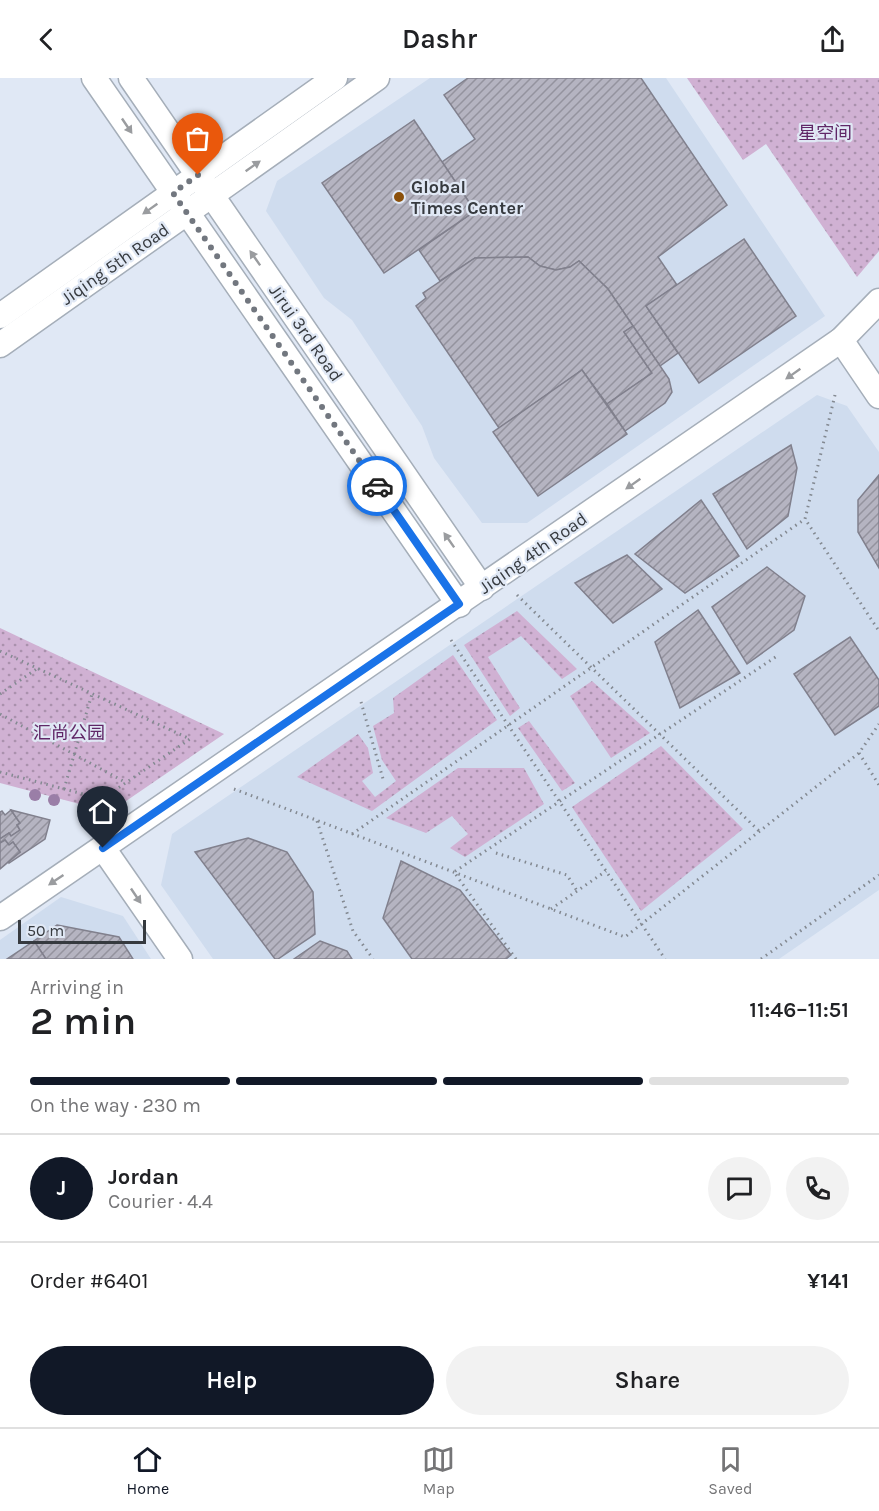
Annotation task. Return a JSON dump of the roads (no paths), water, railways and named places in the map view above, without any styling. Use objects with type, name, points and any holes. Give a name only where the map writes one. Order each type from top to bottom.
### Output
[{"type":"street","name":"Jirui 3rd Road","points":[[94,78],[459,604]]},
{"type":"street","name":"Jirui 3rd Road","points":[[131,78],[482,588]]},
{"type":"street","name":"Jiqing 5th Road","points":[[0,316],[335,78]]},
{"type":"street","name":"Jiqing 5th Road","points":[[0,345],[377,78]]},
{"type":"street","name":"Jiqing 4th Road","points":[[0,918],[841,340],[879,301]]},
{"type":"street","points":[[841,340],[879,396]]},
{"type":"street","points":[[103,848],[180,959]]},
{"type":"tunnel","points":[[280,132],[356,78]]},
{"type":"place","name":"Global Times Center","points":[[399,197]]},
{"type":"park label","name":"星空间","points":[[825,133]]},
{"type":"park label","name":"汇尚公园","points":[[69,733]]}]
